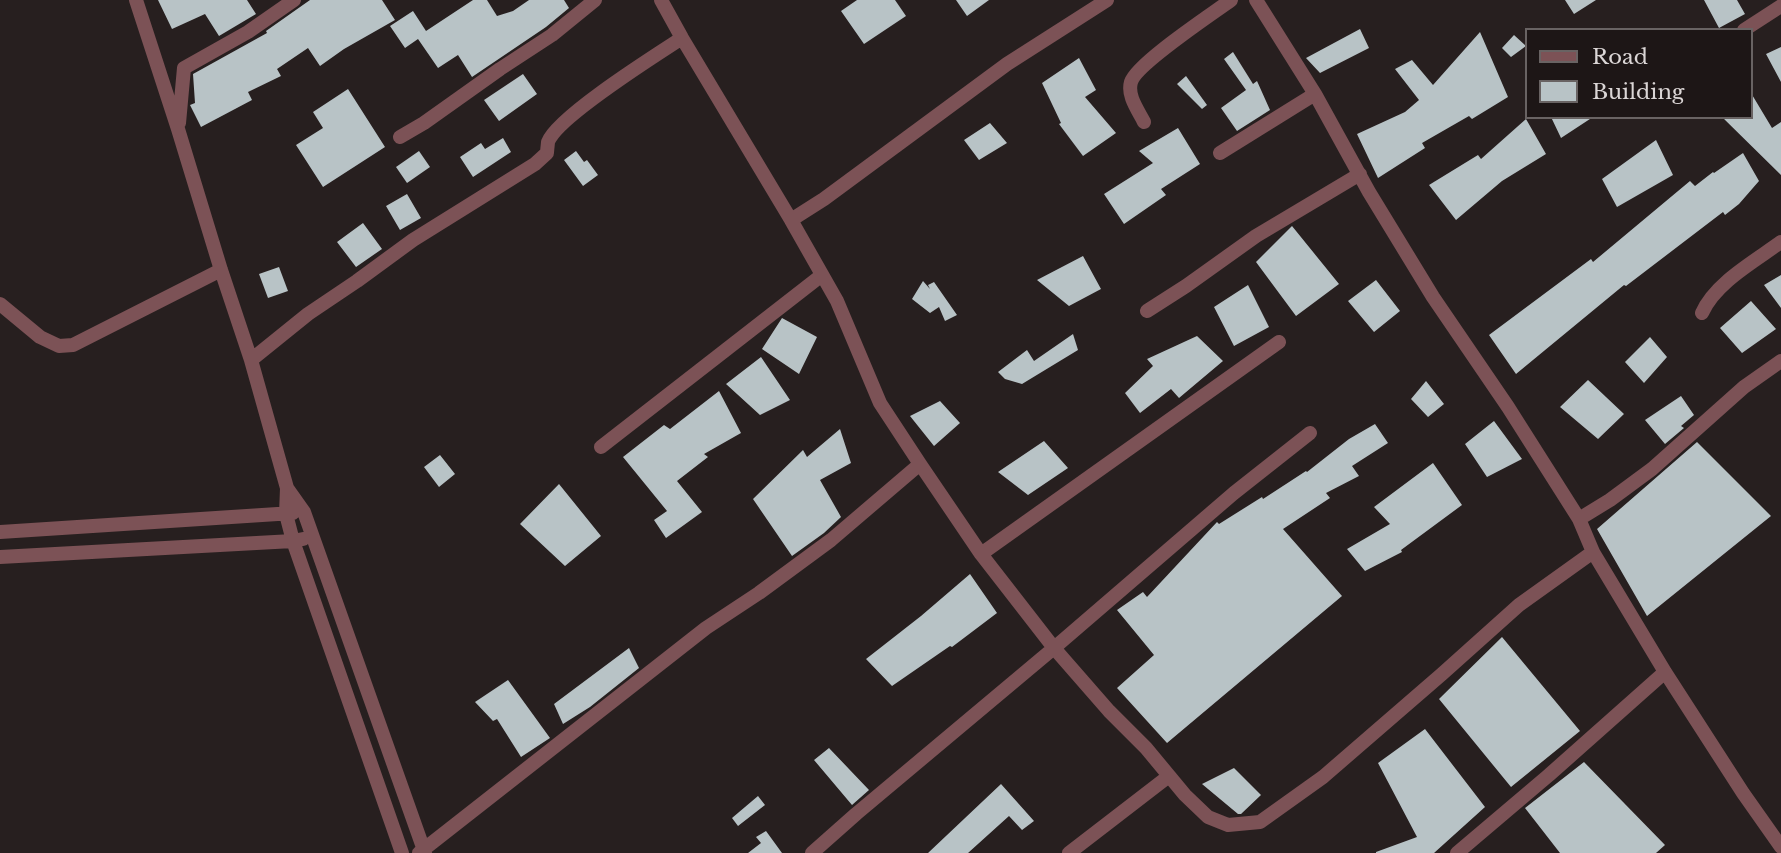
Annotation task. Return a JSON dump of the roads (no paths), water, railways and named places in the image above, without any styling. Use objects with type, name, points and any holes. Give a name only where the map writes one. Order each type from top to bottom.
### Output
[{"type":"street","points":[[136,0],[251,360],[287,488],[286,514],[293,541],[402,853]]},
{"type":"street","points":[[178,129],[184,68],[248,32],[294,0]]},
{"type":"street","points":[[400,137],[552,35],[595,0]]},
{"type":"street","points":[[661,0],[792,220],[837,301],[880,402],[920,464],[981,554],[1054,648],[1185,795],[1208,817],[1227,825],[1260,822],[1323,776],[1519,606],[1593,552]]},
{"type":"street","points":[[792,220],[1007,64],[1107,0]]},
{"type":"street","points":[[1144,122],[1130,94],[1130,82],[1137,70],[1231,0]]},
{"type":"street","points":[[1256,0],[1315,94],[1433,296],[1579,519],[1593,552],[1665,672],[1781,847]]},
{"type":"street","points":[[1747,28],[1781,6]]},
{"type":"street","points":[[251,360],[308,314],[413,240],[536,164],[547,152],[548,142],[555,132],[578,111],[682,38]]},
{"type":"street","points":[[1220,153],[1315,94]]},
{"type":"street","points":[[1147,311],[1256,236],[1360,174]]},
{"type":"street","points":[[1702,313],[1707,301],[1718,288],[1781,242]]},
{"type":"street","points":[[0,304],[40,337],[59,346],[73,345],[221,270]]},
{"type":"street","points":[[601,447],[822,275]]},
{"type":"street","points":[[981,554],[1279,342]]},
{"type":"street","points":[[1579,519],[1652,469],[1744,387],[1781,361]]},
{"type":"street","points":[[812,853],[1234,493],[1310,433]]},
{"type":"street","points":[[287,488],[304,512],[422,852],[706,628],[831,540],[920,464]]},
{"type":"street","points":[[0,532],[304,512]]},
{"type":"street","points":[[0,557],[293,541],[313,537]]},
{"type":"street","points":[[1457,853],[1665,672]]},
{"type":"street","points":[[1069,853],[1169,776]]}]
